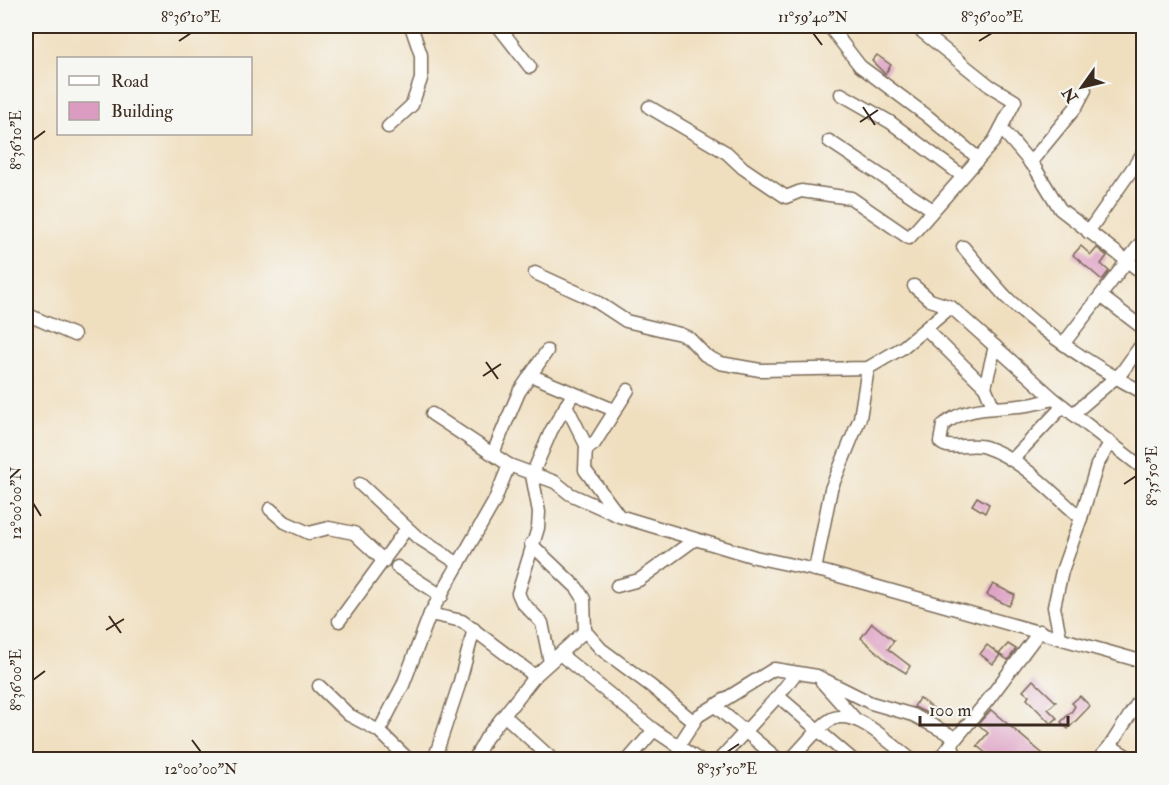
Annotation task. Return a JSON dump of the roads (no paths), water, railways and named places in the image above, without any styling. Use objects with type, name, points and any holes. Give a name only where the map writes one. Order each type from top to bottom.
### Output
[{"type":"street","points":[[388,128],[412,105],[421,79],[421,55],[411,26]]},
{"type":"street","points":[[498,26],[530,67]]},
{"type":"street","points":[[829,26],[860,66],[926,115],[978,158]]},
{"type":"street","points":[[649,107],[727,153],[767,186],[786,197],[801,191],[851,198],[909,238],[978,158],[1001,128],[1015,100],[990,86],[915,26]]},
{"type":"street","points":[[1030,163],[1076,107],[1085,90]]},
{"type":"street","points":[[841,94],[890,122],[961,175]]},
{"type":"street","points":[[1001,128],[1047,185],[1060,209],[1143,274]]},
{"type":"street","points":[[829,141],[917,197],[933,210]]},
{"type":"street","points":[[1088,232],[1143,152]]},
{"type":"street","points":[[1064,343],[1143,239]]},
{"type":"street","points":[[963,247],[1006,297],[1064,343],[1116,379],[1143,393]]},
{"type":"street","points":[[535,273],[594,300],[626,321],[680,334],[688,338],[705,355],[720,363],[760,370],[868,368],[927,330],[951,308]]},
{"type":"street","points":[[914,286],[930,300],[951,308],[1064,406],[1143,469]]},
{"type":"street","points":[[1101,296],[1143,329]]},
{"type":"street","points":[[26,314],[74,335]]},
{"type":"street","points":[[927,330],[985,387],[993,406]]},
{"type":"street","points":[[1012,460],[1064,406],[1116,379],[1130,363],[1143,341]]},
{"type":"street","points":[[985,387],[995,346]]},
{"type":"street","points":[[493,453],[519,392],[547,351]]},
{"type":"street","points":[[815,570],[831,489],[860,418],[868,368]]},
{"type":"street","points":[[530,375],[570,400],[614,410]]},
{"type":"street","points":[[587,449],[594,444],[628,390]]},
{"type":"street","points":[[570,400],[587,449],[585,470],[620,516]]},
{"type":"street","points":[[550,662],[542,623],[519,598],[520,580],[538,528],[539,512],[532,475],[551,431],[570,400]]},
{"type":"street","points":[[1064,406],[993,406],[971,410],[952,418],[943,425],[940,442],[948,447],[983,446],[1012,460],[1082,518]]},
{"type":"street","points":[[432,414],[509,465],[555,482],[570,494],[620,516],[694,540],[1040,631],[1143,662]]},
{"type":"street","points":[[1060,637],[1054,607],[1062,571],[1082,518],[1096,465],[1110,443]]},
{"type":"street","points":[[380,731],[403,684],[430,614],[494,502],[509,465]]},
{"type":"street","points":[[360,484],[406,528],[438,552],[459,564]]},
{"type":"street","points":[[270,509],[285,522],[309,532],[329,528],[354,533],[384,561]]},
{"type":"street","points":[[339,621],[406,528]]},
{"type":"street","points":[[617,586],[639,580],[694,540]]},
{"type":"street","points":[[531,544],[577,588],[584,599],[585,631],[601,649],[694,722]]},
{"type":"street","points":[[398,567],[442,596]]},
{"type":"street","points":[[430,614],[462,621],[535,676]]},
{"type":"street","points":[[434,759],[459,685],[474,629]]},
{"type":"street","points":[[474,759],[486,738],[506,716],[535,676],[585,631]]},
{"type":"street","points":[[938,759],[1040,631]]},
{"type":"street","points":[[561,655],[654,730],[699,759]]},
{"type":"street","points":[[678,747],[694,722],[771,670],[817,676],[871,703],[913,715],[954,741],[957,759]]},
{"type":"street","points":[[719,759],[747,732],[796,673]]},
{"type":"street","points":[[817,676],[856,720],[912,759]]},
{"type":"street","points":[[319,686],[349,715],[380,731],[409,759]]},
{"type":"street","points":[[1098,759],[1110,746],[1143,693]]},
{"type":"street","points":[[778,696],[818,732],[854,759]]},
{"type":"street","points":[[715,706],[779,759]]},
{"type":"street","points":[[506,716],[553,759]]},
{"type":"street","points":[[790,759],[834,718],[856,720]]},
{"type":"street","points":[[628,759],[654,730]]},
{"type":"street","points":[[1110,746],[1133,759]]}]
